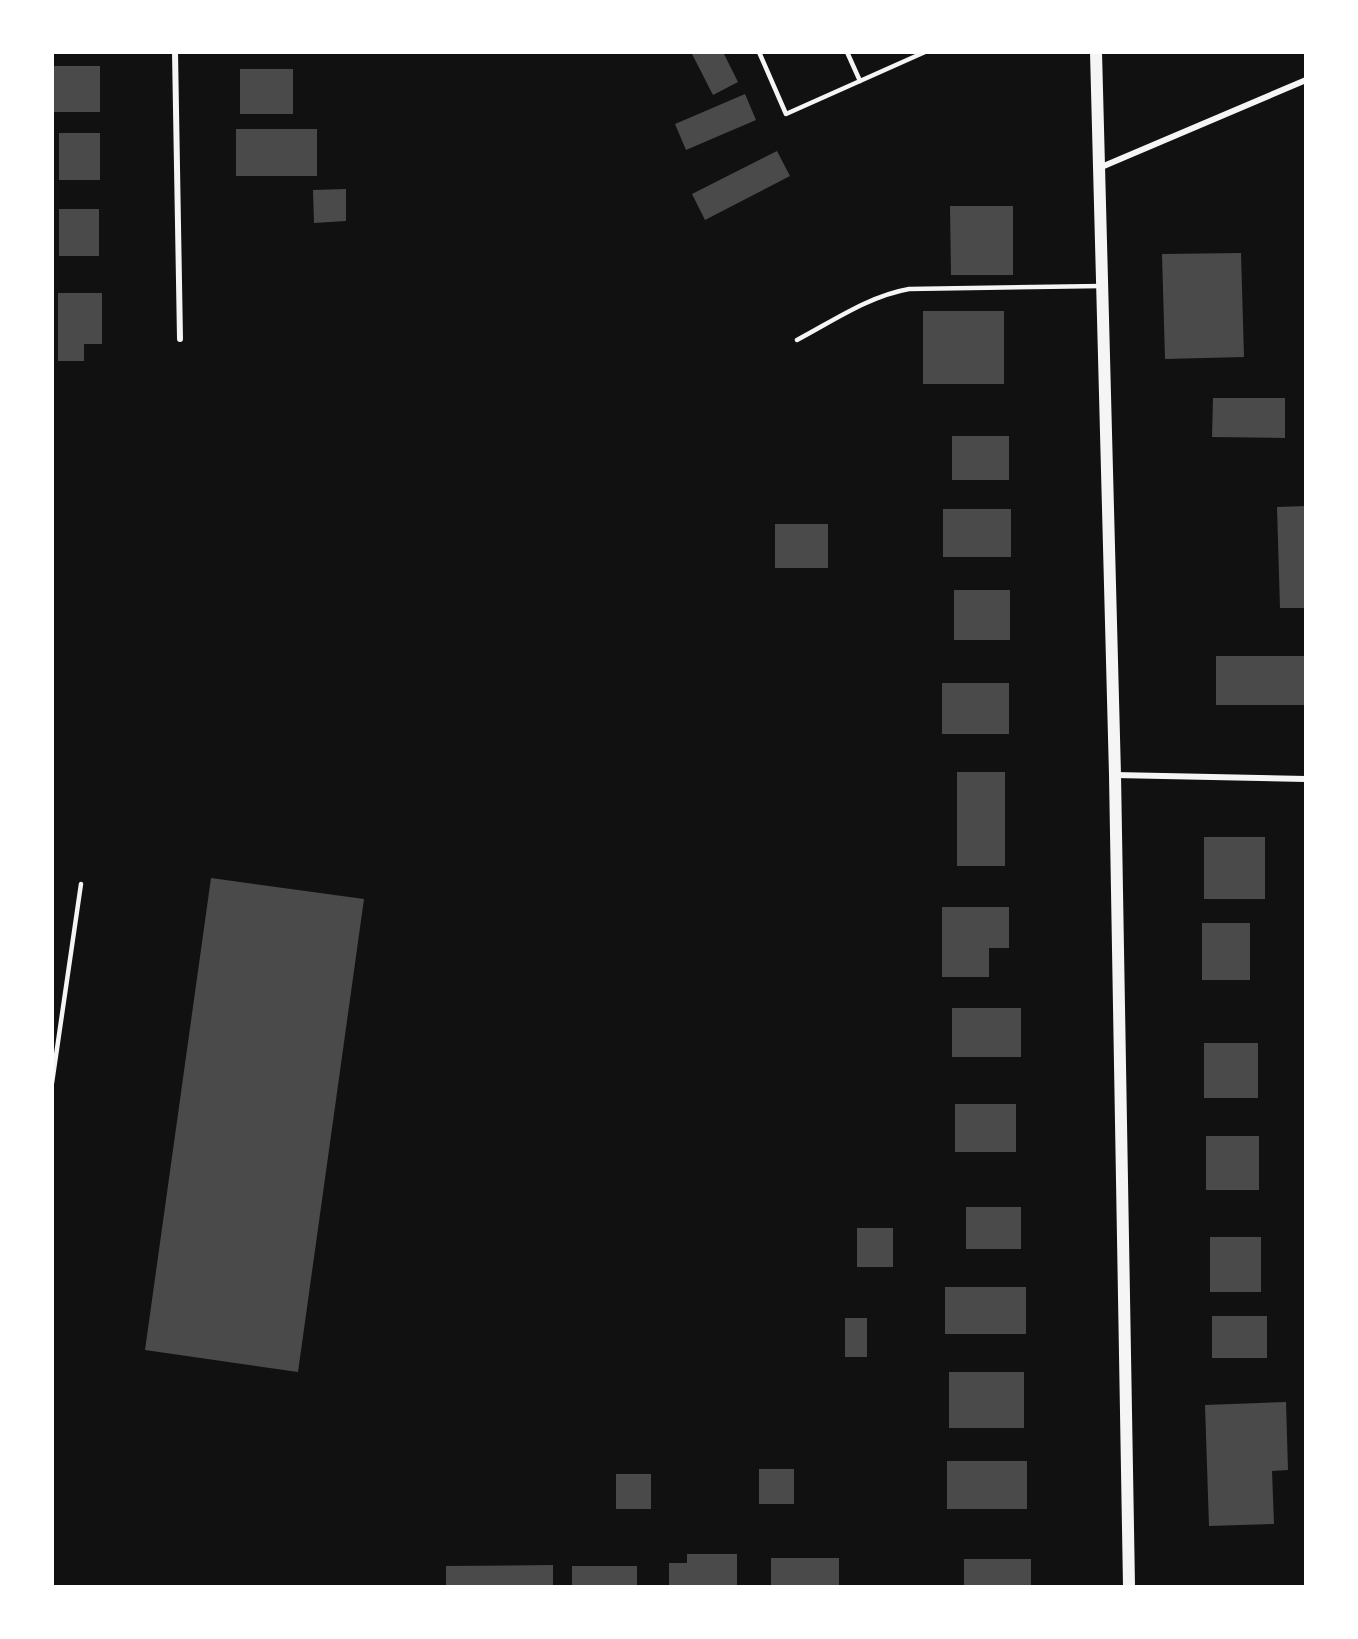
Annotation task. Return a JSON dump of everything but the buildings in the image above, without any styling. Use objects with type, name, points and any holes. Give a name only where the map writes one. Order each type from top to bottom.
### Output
[{"type":"main road","points":[[1096,52],[1115,775],[1130,1587]]},
{"type":"street","points":[[175,52],[180,339]]},
{"type":"street","points":[[1098,168],[1305,80]]},
{"type":"street","points":[[1115,775],[1305,779]]},
{"type":"lane","points":[[759,52],[786,114],[925,52]]},
{"type":"lane","points":[[847,52],[860,81]]},
{"type":"lane","points":[[797,340],[890,292],[909,289],[1102,286]]},
{"type":"lane","points":[[52,1083],[81,884]]}]
